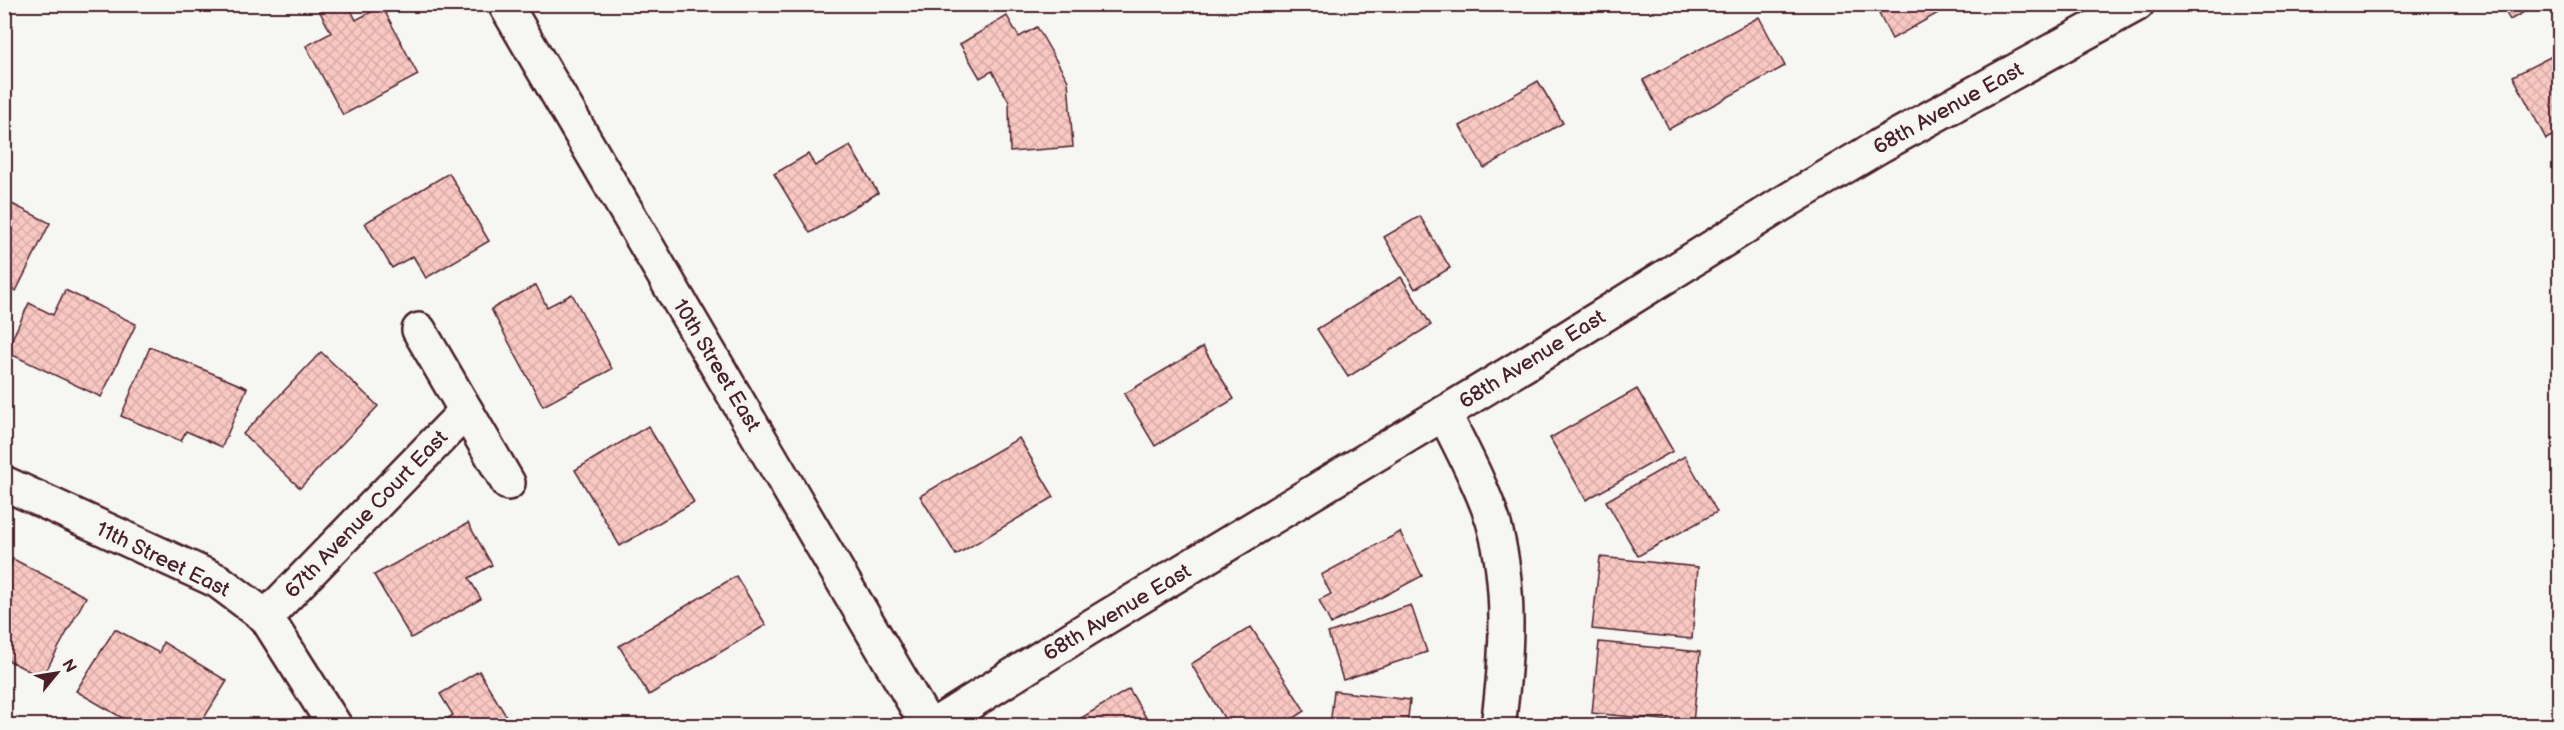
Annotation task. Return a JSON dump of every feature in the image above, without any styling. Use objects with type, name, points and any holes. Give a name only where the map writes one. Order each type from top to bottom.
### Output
[{"type":"street","name":"10th Street East","points":[[505,4],[928,726]]},
{"type":"street","name":"68th Avenue East","points":[[933,726],[1097,622],[1444,413],[1881,145],[2138,4]]},
{"type":"street","points":[[419,330],[508,483]]},
{"type":"street","name":"67th Avenue Court East","points":[[266,616],[466,411]]},
{"type":"street","points":[[1444,413],[1475,475],[1493,522],[1503,574],[1506,618],[1498,726]]},
{"type":"street","name":"11th Street East","points":[[4,483],[218,582],[266,616],[335,726]]},
{"type":"building","points":[[329,4],[348,4],[356,20],[382,6],[418,75],[343,115],[306,46],[331,33],[319,10]]},
{"type":"building","points":[[1874,4],[1954,4],[1892,39]]},
{"type":"building","points":[[2501,4],[2538,4],[2510,20]]},
{"type":"building","points":[[1007,16],[1019,37],[1037,27],[1068,81],[1073,147],[1010,152],[1009,102],[992,71],[980,78],[960,44]]},
{"type":"building","points":[[1759,17],[1785,66],[1669,129],[1643,80]]},
{"type":"building","points":[[2560,52],[2560,132],[2546,139],[2513,76]]},
{"type":"building","points":[[1538,81],[1563,123],[1484,168],[1460,126]]},
{"type":"building","points":[[850,146],[878,193],[810,233],[774,174],[808,154],[815,166]]},
{"type":"building","points":[[449,173],[489,241],[426,278],[413,256],[392,268],[365,223]]},
{"type":"building","points":[[4,200],[50,223],[16,291],[4,286]]},
{"type":"building","points":[[1420,216],[1450,268],[1415,289],[1384,237]]},
{"type":"building","points":[[1401,277],[1431,325],[1348,377],[1317,329]]},
{"type":"building","points":[[536,285],[547,307],[572,294],[612,369],[543,406],[491,309]]},
{"type":"building","points":[[65,290],[136,324],[101,397],[6,352],[29,303],[53,315]]},
{"type":"building","points":[[150,347],[247,388],[222,447],[186,431],[181,441],[121,416]]},
{"type":"building","points":[[1203,347],[1234,399],[1155,446],[1124,394]]},
{"type":"building","points":[[321,352],[378,406],[300,488],[243,434]]},
{"type":"building","points":[[1637,389],[1673,451],[1586,500],[1550,438]]},
{"type":"building","points":[[648,426],[694,502],[620,546],[575,470]]},
{"type":"building","points":[[1019,438],[1054,497],[956,555],[920,496]]},
{"type":"building","points":[[1685,456],[1717,512],[1638,556],[1606,501]]},
{"type":"building","points":[[468,523],[492,565],[469,578],[481,599],[411,638],[374,575]]},
{"type":"building","points":[[1400,532],[1422,576],[1331,624],[1319,600],[1331,594],[1321,575]]},
{"type":"building","points":[[1600,557],[1698,567],[1692,639],[1592,629]]},
{"type":"building","points":[[13,559],[86,597],[42,678],[4,658],[4,575]]},
{"type":"building","points":[[736,576],[766,625],[649,695],[619,646]]},
{"type":"building","points":[[1411,605],[1427,652],[1343,680],[1328,633]]},
{"type":"building","points":[[1251,627],[1305,711],[1282,726],[1229,726],[1191,664]]},
{"type":"building","points":[[115,629],[159,653],[163,642],[227,681],[199,726],[136,726],[76,691]]},
{"type":"building","points":[[1599,642],[1700,652],[1693,723],[1592,713]]},
{"type":"building","points":[[479,671],[512,726],[436,726],[453,715],[440,694]]},
{"type":"building","points":[[1129,689],[1151,726],[1068,726]]},
{"type":"building","points":[[1334,691],[1410,700],[1407,726],[1330,726]]}]
